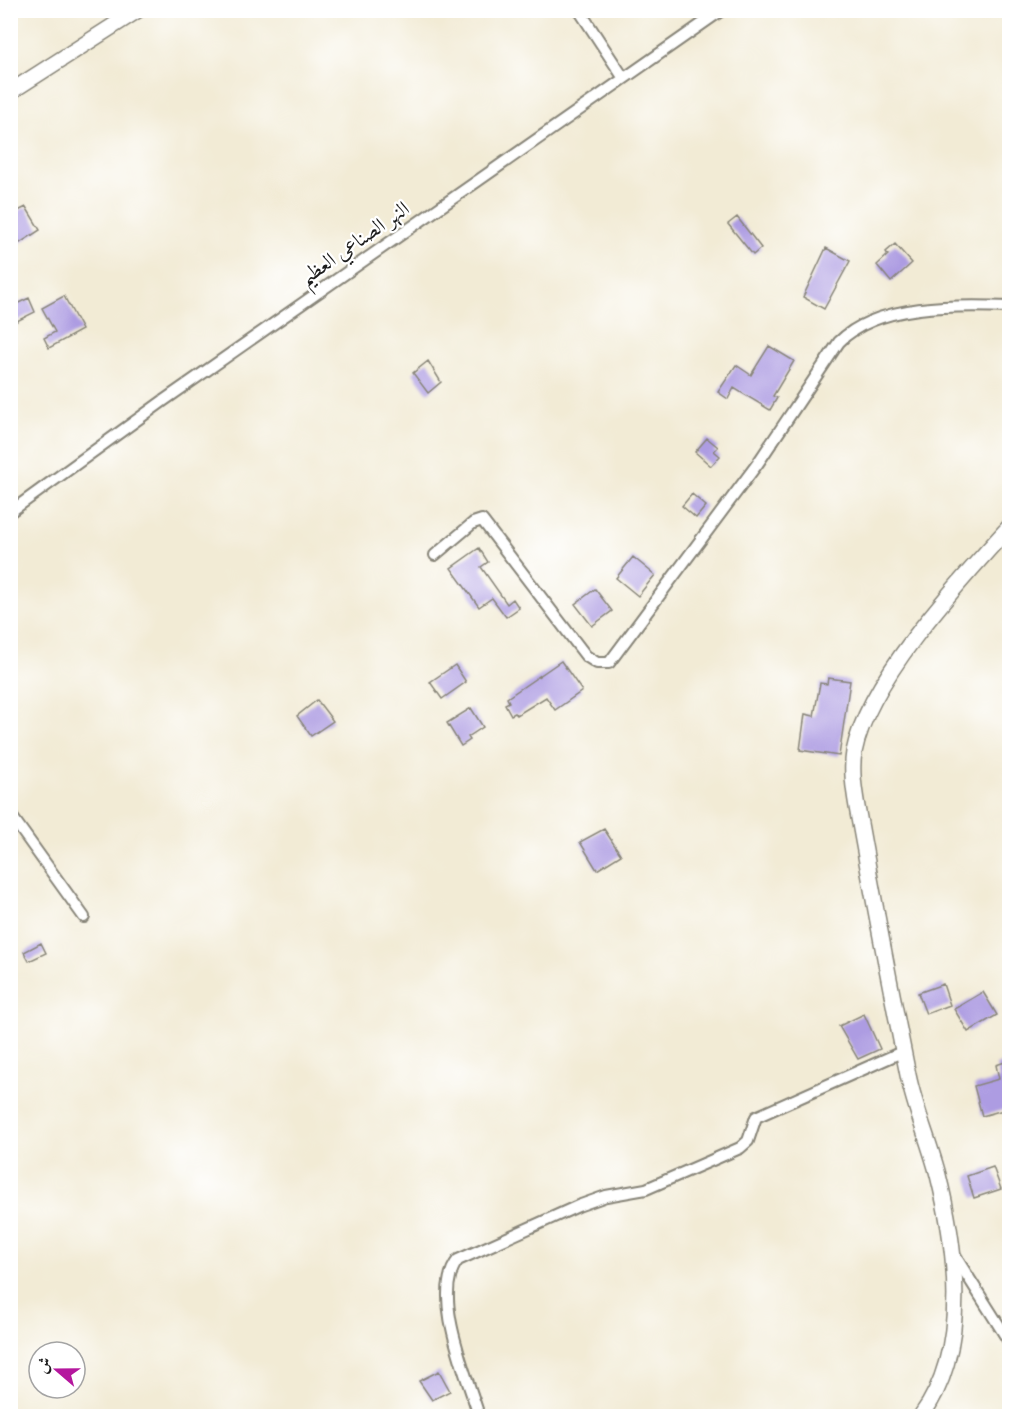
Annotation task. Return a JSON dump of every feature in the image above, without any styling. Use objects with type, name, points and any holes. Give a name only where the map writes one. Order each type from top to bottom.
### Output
[{"type":"street","points":[[10,92],[138,10]]},
{"type":"street","points":[[579,10],[623,77]]},
{"type":"street","name":"النهر الصناعي العظيم","points":[[10,512],[163,401],[623,77],[722,10]]},
{"type":"street","points":[[435,555],[473,523],[482,520],[586,656],[597,663],[609,663],[758,463],[839,342],[849,332],[876,317],[968,306],[1010,307]]},
{"type":"street","points":[[921,1416],[932,1402],[948,1363],[954,1299],[951,1248],[938,1176],[909,1077],[857,807],[852,778],[853,754],[862,721],[909,648],[951,592],[1010,526]]},
{"type":"street","points":[[10,814],[84,918]]},
{"type":"street","points":[[479,1416],[447,1305],[450,1273],[458,1260],[578,1206],[606,1196],[646,1189],[740,1148],[748,1141],[756,1117],[904,1051]]},
{"type":"street","points":[[951,1248],[986,1310],[1010,1343]]},
{"type":"building","points":[[26,207],[40,230],[20,243],[10,227],[10,215]]},
{"type":"building","points":[[737,217],[761,248],[753,255],[728,224]]},
{"type":"building","points":[[895,244],[912,263],[891,282],[877,265],[888,255],[886,252]]},
{"type":"building","points":[[826,248],[850,261],[824,309],[803,297]]},
{"type":"building","points":[[64,296],[82,330],[49,348],[44,338],[55,332],[42,308]]},
{"type":"building","points":[[29,298],[35,312],[15,322],[10,307]]},
{"type":"building","points":[[769,346],[794,361],[773,396],[777,398],[770,410],[734,388],[728,399],[718,392],[736,365],[751,375]]},
{"type":"building","points":[[428,361],[441,382],[428,393],[413,373]]},
{"type":"building","points":[[707,438],[718,447],[714,451],[720,456],[711,466],[695,452]]},
{"type":"building","points":[[692,494],[706,506],[696,518],[682,506]]},
{"type":"building","points":[[479,548],[488,562],[481,567],[507,604],[513,599],[519,608],[506,617],[492,598],[479,607],[451,568]]},
{"type":"building","points":[[633,557],[655,575],[638,596],[616,578]]},
{"type":"building","points":[[595,589],[612,611],[592,626],[575,604]]},
{"type":"building","points":[[561,661],[582,691],[555,710],[546,697],[517,715],[515,713],[511,715],[505,704],[509,702],[507,698]]},
{"type":"building","points":[[455,665],[466,682],[442,699],[430,682]]},
{"type":"building","points":[[828,678],[850,681],[839,756],[800,750],[805,714],[814,716],[820,683],[827,684]]},
{"type":"building","points":[[317,700],[333,721],[311,736],[297,716]]},
{"type":"building","points":[[471,708],[483,727],[468,737],[470,740],[461,746],[447,723]]},
{"type":"building","points":[[604,829],[621,855],[597,870],[580,842]]},
{"type":"building","points":[[41,943],[46,953],[29,961],[24,952]]},
{"type":"building","points":[[943,984],[950,1005],[926,1014],[918,993]]},
{"type":"building","points":[[983,992],[997,1015],[968,1032],[954,1009]]},
{"type":"building","points":[[864,1014],[880,1049],[858,1059],[839,1026]]},
{"type":"building","points":[[1005,1062],[1010,1078],[1010,1102],[1006,1103],[1007,1109],[982,1116],[974,1086],[999,1079],[996,1065]]},
{"type":"building","points":[[993,1167],[1001,1189],[974,1198],[967,1176]]},
{"type":"building","points":[[439,1371],[450,1391],[432,1400],[419,1381]]}]
